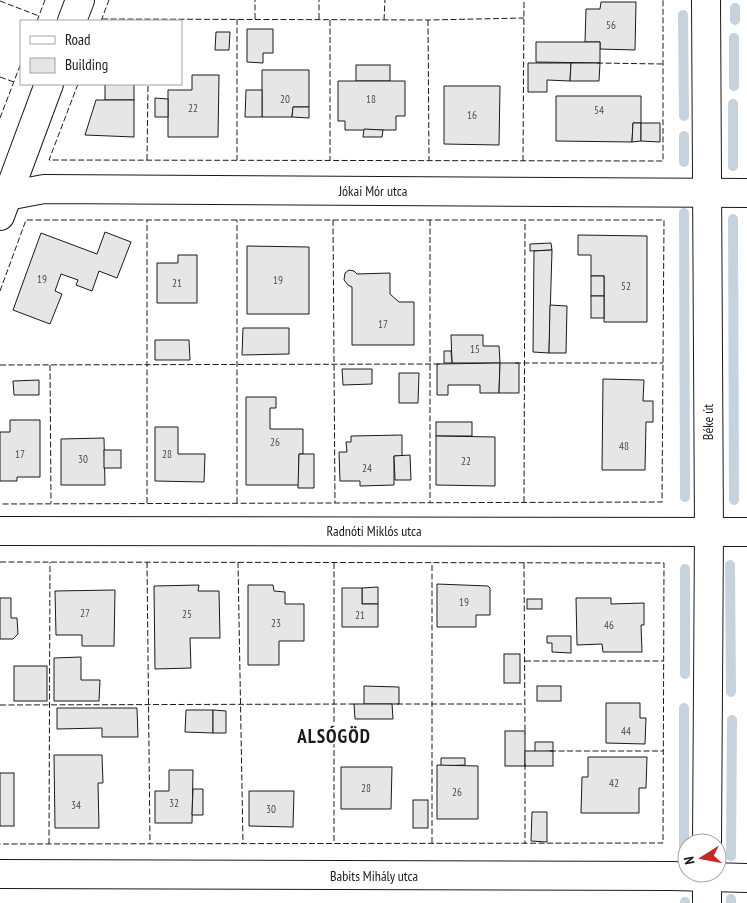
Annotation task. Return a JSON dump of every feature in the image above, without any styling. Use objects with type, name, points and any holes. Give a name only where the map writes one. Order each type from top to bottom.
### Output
[{"type":"street","points":[[72,20],[80,0]]},
{"type":"street","name":"Béke út","points":[[706,0],[709,531],[707,833]]},
{"type":"street","points":[[2,202],[49,85]]},
{"type":"street","name":"Jókai Mór utca","points":[[2,202],[44,189],[747,193]]},
{"type":"street","name":"Radnóti Miklós utca","points":[[0,531],[747,532]]},
{"type":"street","name":"Babits Mihály utca","points":[[0,874],[707,884],[747,878]]},
{"type":"building","points":[[601,2],[636,2],[635,50],[600,49],[600,42],[585,42],[586,9],[600,9]]},
{"type":"building","points":[[247,29],[273,29],[273,53],[263,53],[263,63],[247,62]]},
{"type":"building","points":[[216,32],[230,32],[229,50],[215,50]]},
{"type":"building","points":[[536,42],[600,42],[600,63],[536,62]]},
{"type":"building","points":[[528,63],[571,63],[570,81],[547,80],[547,92],[528,92]]},
{"type":"building","points":[[571,63],[600,63],[599,81],[570,81]]},
{"type":"building","points":[[356,65],[390,65],[390,81],[356,81]]},
{"type":"building","points":[[262,70],[309,70],[309,107],[293,107],[292,117],[262,117]]},
{"type":"building","points":[[192,75],[219,75],[218,137],[168,137],[168,90],[192,90]]},
{"type":"building","points":[[338,81],[405,81],[405,116],[396,116],[396,130],[345,130],[345,121],[338,121]]},
{"type":"building","points":[[105,85],[134,85],[134,100],[105,100]]},
{"type":"building","points":[[444,86],[500,86],[499,145],[444,144]]},
{"type":"building","points":[[246,90],[262,90],[262,117],[245,117]]},
{"type":"building","points":[[556,96],[641,96],[641,123],[633,123],[632,142],[556,141]]},
{"type":"building","points":[[155,98],[168,99],[168,117],[155,117]]},
{"type":"building","points":[[96,100],[134,100],[134,137],[85,135]]},
{"type":"building","points":[[293,107],[309,107],[309,118],[292,117]]},
{"type":"building","points":[[633,123],[641,123],[641,141],[632,142]]},
{"type":"building","points":[[641,123],[660,123],[660,142],[641,141]]},
{"type":"building","points":[[364,129],[383,130],[382,137],[363,137]]},
{"type":"building","points":[[105,232],[131,242],[117,278],[99,271],[92,291],[76,285],[78,280],[61,274],[55,291],[62,294],[50,324],[13,310],[41,233],[97,254]]},
{"type":"building","points":[[578,235],[647,236],[647,322],[604,322],[604,276],[591,276],[591,255],[578,255]]},
{"type":"building","points":[[551,243],[552,250],[530,251],[530,244]]},
{"type":"building","points":[[247,246],[309,247],[309,314],[247,314]]},
{"type":"building","points":[[552,250],[549,353],[533,352],[534,251]]},
{"type":"building","points":[[178,255],[197,255],[197,303],[157,303],[157,263],[178,263]]},
{"type":"building","points":[[349,270],[357,274],[390,273],[390,294],[399,302],[414,302],[414,345],[352,345],[352,287],[344,280],[345,273]]},
{"type":"building","points":[[591,276],[604,276],[604,296],[591,296]]},
{"type":"building","points":[[591,296],[604,296],[604,318],[591,318]]},
{"type":"building","points":[[550,305],[567,306],[566,353],[549,353]]},
{"type":"building","points":[[243,328],[289,328],[289,354],[242,355]]},
{"type":"building","points":[[451,335],[483,335],[483,346],[499,346],[500,363],[452,363]]},
{"type":"building","points":[[155,340],[189,340],[190,360],[155,360]]},
{"type":"building","points":[[444,351],[451,351],[452,363],[444,363]]},
{"type":"building","points":[[500,363],[499,393],[480,393],[480,385],[448,385],[448,395],[437,395],[437,364]]},
{"type":"building","points":[[500,363],[519,363],[519,393],[499,393]]},
{"type":"building","points":[[342,369],[372,369],[372,384],[343,385]]},
{"type":"building","points":[[399,373],[419,373],[418,403],[399,403]]},
{"type":"building","points":[[603,379],[644,380],[643,401],[653,401],[653,422],[646,422],[645,470],[602,470]]},
{"type":"building","points":[[39,380],[39,395],[14,395],[13,381]]},
{"type":"building","points":[[246,397],[276,397],[276,408],[270,408],[270,429],[303,429],[303,454],[299,454],[299,485],[246,485]]},
{"type":"building","points":[[10,420],[40,420],[40,477],[17,477],[17,481],[0,481],[0,432],[10,432]]},
{"type":"building","points":[[436,422],[472,422],[472,436],[436,436]]},
{"type":"building","points":[[155,427],[178,427],[178,454],[205,454],[204,482],[155,481]]},
{"type":"building","points":[[402,435],[402,456],[394,456],[394,485],[360,486],[360,481],[340,481],[339,452],[347,452],[346,442],[351,442],[351,436]]},
{"type":"building","points":[[436,436],[495,437],[495,486],[436,485]]},
{"type":"building","points":[[104,438],[105,485],[61,485],[61,439]]},
{"type":"building","points":[[104,450],[121,450],[121,468],[104,468]]},
{"type":"building","points":[[299,454],[314,454],[314,488],[298,488]]},
{"type":"building","points":[[410,455],[411,480],[395,480],[394,456]]},
{"type":"building","points":[[437,584],[488,586],[490,588],[490,615],[476,615],[476,627],[437,627]]},
{"type":"building","points":[[199,585],[198,591],[219,591],[220,638],[190,638],[191,668],[155,669],[154,586]]},
{"type":"building","points":[[248,585],[273,585],[274,591],[285,592],[285,604],[304,604],[304,641],[279,641],[279,665],[248,665]]},
{"type":"building","points":[[378,587],[378,604],[362,604],[362,588]]},
{"type":"building","points":[[342,588],[362,588],[362,604],[378,604],[378,627],[342,627]]},
{"type":"building","points":[[115,590],[114,646],[82,646],[82,635],[56,635],[55,591]]},
{"type":"building","points":[[0,598],[11,598],[11,618],[17,618],[18,634],[13,639],[0,639]]},
{"type":"building","points":[[576,598],[611,598],[611,604],[644,603],[644,625],[641,625],[642,652],[603,652],[602,644],[577,645]]},
{"type":"building","points":[[527,599],[542,599],[542,609],[527,609]]},
{"type":"building","points":[[547,636],[571,636],[571,653],[552,652],[552,643],[547,643]]},
{"type":"building","points":[[504,654],[520,654],[520,683],[504,683]]},
{"type":"building","points":[[81,657],[81,680],[100,680],[99,701],[54,701],[54,658]]},
{"type":"building","points":[[14,666],[47,666],[47,701],[14,701]]},
{"type":"building","points":[[364,686],[399,687],[399,704],[364,704]]},
{"type":"building","points":[[537,686],[561,686],[561,701],[537,701]]},
{"type":"building","points":[[606,703],[640,703],[640,718],[646,718],[645,744],[606,743]]},
{"type":"building","points":[[354,704],[392,704],[393,719],[355,719]]},
{"type":"building","points":[[57,708],[137,708],[138,737],[102,737],[102,728],[57,729]]},
{"type":"building","points":[[186,710],[213,710],[213,733],[185,732]]},
{"type":"building","points":[[213,710],[226,711],[226,733],[213,733]]},
{"type":"building","points":[[505,731],[525,731],[525,766],[505,766]]},
{"type":"building","points":[[535,742],[553,742],[553,751],[535,752]]},
{"type":"building","points":[[525,751],[553,751],[553,766],[525,766]]},
{"type":"building","points":[[54,755],[102,755],[103,783],[98,783],[99,828],[55,828]]},
{"type":"building","points":[[588,757],[647,757],[646,788],[639,788],[639,813],[581,813],[582,777],[588,777]]},
{"type":"building","points":[[441,758],[465,758],[465,765],[441,766]]},
{"type":"building","points":[[437,765],[478,766],[478,819],[437,819]]},
{"type":"building","points":[[341,767],[392,767],[391,809],[341,809]]},
{"type":"building","points":[[169,770],[193,770],[192,823],[155,823],[155,791],[169,791]]},
{"type":"building","points":[[0,773],[14,773],[14,826],[0,826]]},
{"type":"building","points":[[193,789],[203,789],[203,815],[192,815]]},
{"type":"building","points":[[249,791],[294,791],[293,827],[249,826]]},
{"type":"building","points":[[413,800],[428,800],[428,828],[413,828]]},
{"type":"building","points":[[532,812],[547,812],[547,842],[531,841]]},
{"type":"waterway","points":[[735,8],[735,20]]},
{"type":"waterway","points":[[683,15],[684,116]]},
{"type":"waterway","points":[[734,38],[734,86]]},
{"type":"waterway","points":[[733,104],[733,166]]},
{"type":"waterway","points":[[684,136],[684,162]]},
{"type":"waterway","points":[[684,213],[685,497]]},
{"type":"waterway","points":[[733,219],[734,500]]},
{"type":"waterway","points":[[730,565],[731,692]]},
{"type":"waterway","points":[[685,569],[685,674]]},
{"type":"waterway","points":[[684,708],[684,833]]},
{"type":"waterway","points":[[731,856],[732,720]]},
{"type":"fence","points":[[37,20],[45,0]]},
{"type":"fence","points":[[101,20],[109,0]]},
{"type":"fence","points":[[255,0],[255,19]]},
{"type":"fence","points":[[319,0],[319,19]]},
{"type":"fence","points":[[384,20],[385,0]]},
{"type":"fence","points":[[523,161],[524,0]]},
{"type":"fence","points":[[78,85],[49,160],[663,161],[663,0]]},
{"type":"fence","points":[[0,1],[39,16]]},
{"type":"fence","points":[[102,19],[428,20],[524,18]]},
{"type":"fence","points":[[237,19],[237,160]]},
{"type":"fence","points":[[330,20],[330,160]]},
{"type":"fence","points":[[428,20],[429,160]]},
{"type":"fence","points":[[597,63],[663,64]]},
{"type":"fence","points":[[0,118],[20,66]]},
{"type":"fence","points":[[0,77],[14,82]]},
{"type":"fence","points":[[147,160],[148,85]]},
{"type":"fence","points":[[0,291],[26,220],[664,220],[662,502],[0,504]]},
{"type":"fence","points":[[147,220],[147,503]]},
{"type":"fence","points":[[237,220],[237,503]]},
{"type":"fence","points":[[333,220],[335,503]]},
{"type":"fence","points":[[430,220],[430,502]]},
{"type":"fence","points":[[524,502],[525,220]]},
{"type":"fence","points":[[515,363],[663,363]]},
{"type":"fence","points":[[0,365],[440,364]]},
{"type":"fence","points":[[50,365],[51,503]]},
{"type":"fence","points":[[0,562],[664,563],[663,843],[0,844]]},
{"type":"fence","points":[[49,844],[50,562]]},
{"type":"fence","points":[[147,562],[150,844]]},
{"type":"fence","points":[[238,562],[243,844]]},
{"type":"fence","points":[[432,562],[432,843]]},
{"type":"fence","points":[[334,563],[334,844]]},
{"type":"fence","points":[[524,563],[525,734]]},
{"type":"fence","points":[[525,661],[663,661]]},
{"type":"fence","points":[[0,705],[357,704]]},
{"type":"fence","points":[[397,704],[525,704]]},
{"type":"fence","points":[[550,751],[663,751]]},
{"type":"fence","points":[[525,764],[525,844]]},
{"type":"district","name":"ALSÓGÖD","points":[[334,736]]}]
